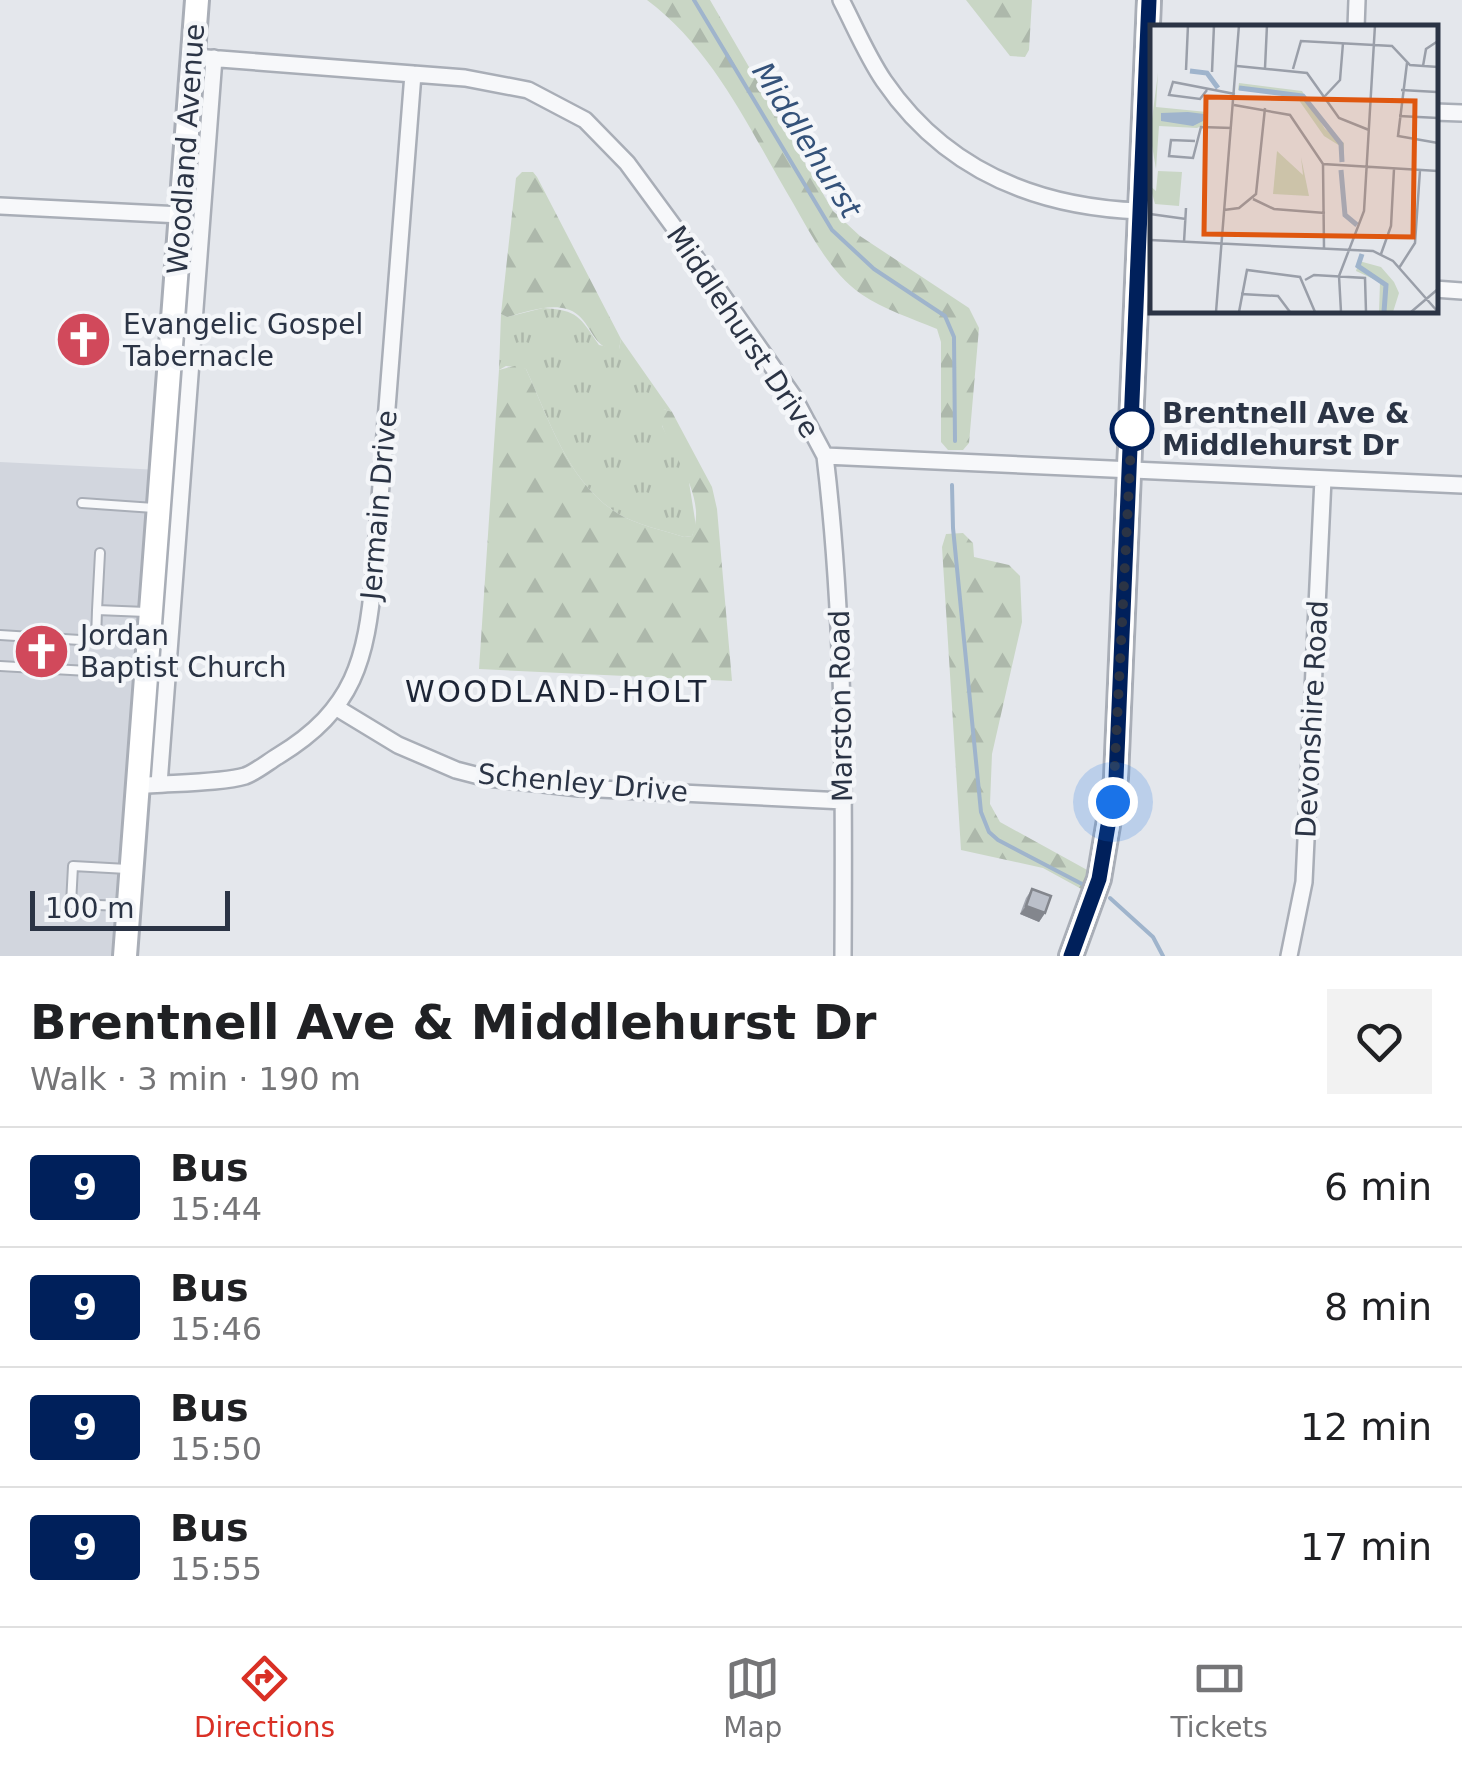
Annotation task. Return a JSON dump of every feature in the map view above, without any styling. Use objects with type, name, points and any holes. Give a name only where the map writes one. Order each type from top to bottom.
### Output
[{"type":"street","name":"Woodland Avenue","points":[[124,956],[131,870],[148,785],[146,674],[158,508],[181,215],[204,57],[198,0]]},
{"type":"street","points":[[841,0],[884,81],[927,134],[989,178],[1067,204],[1140,210]]},
{"type":"street","points":[[1071,956],[1099,879],[1116,778],[1150,0]]},
{"type":"street","points":[[1356,25],[1357,0]]},
{"type":"street","name":"Middlehurst Drive","points":[[204,57],[465,78],[528,90],[586,120],[628,162],[793,396],[826,456],[1462,485]]},
{"type":"street","points":[[148,785],[204,57]]},
{"type":"street","name":"Jermain Drive","points":[[148,785],[245,776],[303,740],[337,708],[356,673],[369,627],[412,74]]},
{"type":"street","points":[[1437,112],[1462,113]]},
{"type":"street","points":[[0,206],[181,215]]},
{"type":"street","points":[[1437,289],[1462,291]]},
{"type":"street","name":"Marston Road","points":[[826,456],[837,554],[844,801],[843,956]]},
{"type":"street","name":"Devonshire Road","points":[[1289,956],[1304,882],[1323,479]]},
{"type":"street","name":"Schenley Drive","points":[[337,708],[398,745],[456,770],[487,778],[579,788],[844,801]]},
{"type":"lane","points":[[82,504],[158,508]]},
{"type":"lane","points":[[0,635],[96,640],[100,554]]},
{"type":"lane","points":[[97,610],[150,612]]},
{"type":"lane","points":[[0,666],[146,674]]},
{"type":"lane","points":[[128,906],[71,904],[73,866],[131,870]]},
{"type":"shaded area","points":[[0,462],[160,470],[124,956],[0,956]]},
{"type":"green space","points":[[647,0],[710,0],[833,211],[860,236],[969,308],[979,328],[969,443],[963,450],[948,450],[941,442],[941,342],[937,329],[870,300],[830,264],[712,68],[671,20]]},
{"type":"green space","points":[[966,0],[1032,0],[1029,50],[1025,57],[1010,56]]},
{"type":"green space","points":[[522,172],[533,172],[537,177],[621,339],[619,349],[599,343],[570,310],[552,307],[507,317],[501,314],[516,178]]},
{"type":"green space","points":[[543,308],[577,317],[599,345],[619,349],[621,339],[672,412],[664,409],[662,426],[688,476],[696,526],[692,536],[633,521],[600,500],[562,448],[526,369],[506,366],[499,370],[501,314],[507,317]]},
{"type":"green space","points":[[518,365],[526,369],[573,467],[600,500],[633,521],[692,536],[696,520],[691,489],[659,415],[664,409],[672,412],[712,487],[717,509],[732,681],[479,669],[499,370]]},
{"type":"green space","points":[[963,533],[973,543],[974,557],[1009,565],[1020,576],[1022,622],[992,754],[990,804],[1000,822],[1089,871],[1085,891],[1043,868],[961,850],[942,547],[946,534]]},
{"type":"building","points":[[1032,889],[1051,896],[1045,913],[1026,906]]},
{"type":"waterway","name":"Middlehurst","points":[[694,0],[832,230],[874,269],[945,316],[954,337],[955,441]]},
{"type":"waterway","name":"Middlehurst","points":[[952,485],[981,812],[989,832],[998,840],[1084,885]]},
{"type":"waterway","name":"Middlehurst","points":[[1110,898],[1153,937],[1163,956]]},
{"type":"bus line","name":"9","points":[[1071,956],[1099,879],[1116,778],[1149,0]]},
{"type":"place","name":"Evangelic Gospel Tabernacle","points":[[84,340]]},
{"type":"place","name":"Brentnell Ave & Middlehurst Dr","points":[[1132,429]]},
{"type":"place","name":"Jordan Baptist Church","points":[[41,651]]},
{"type":"district","name":"WOODLAND-HOLT","points":[[557,691]]},
{"type":"route","points":[[1113,802],[1132,425],[1132,429]]}]
